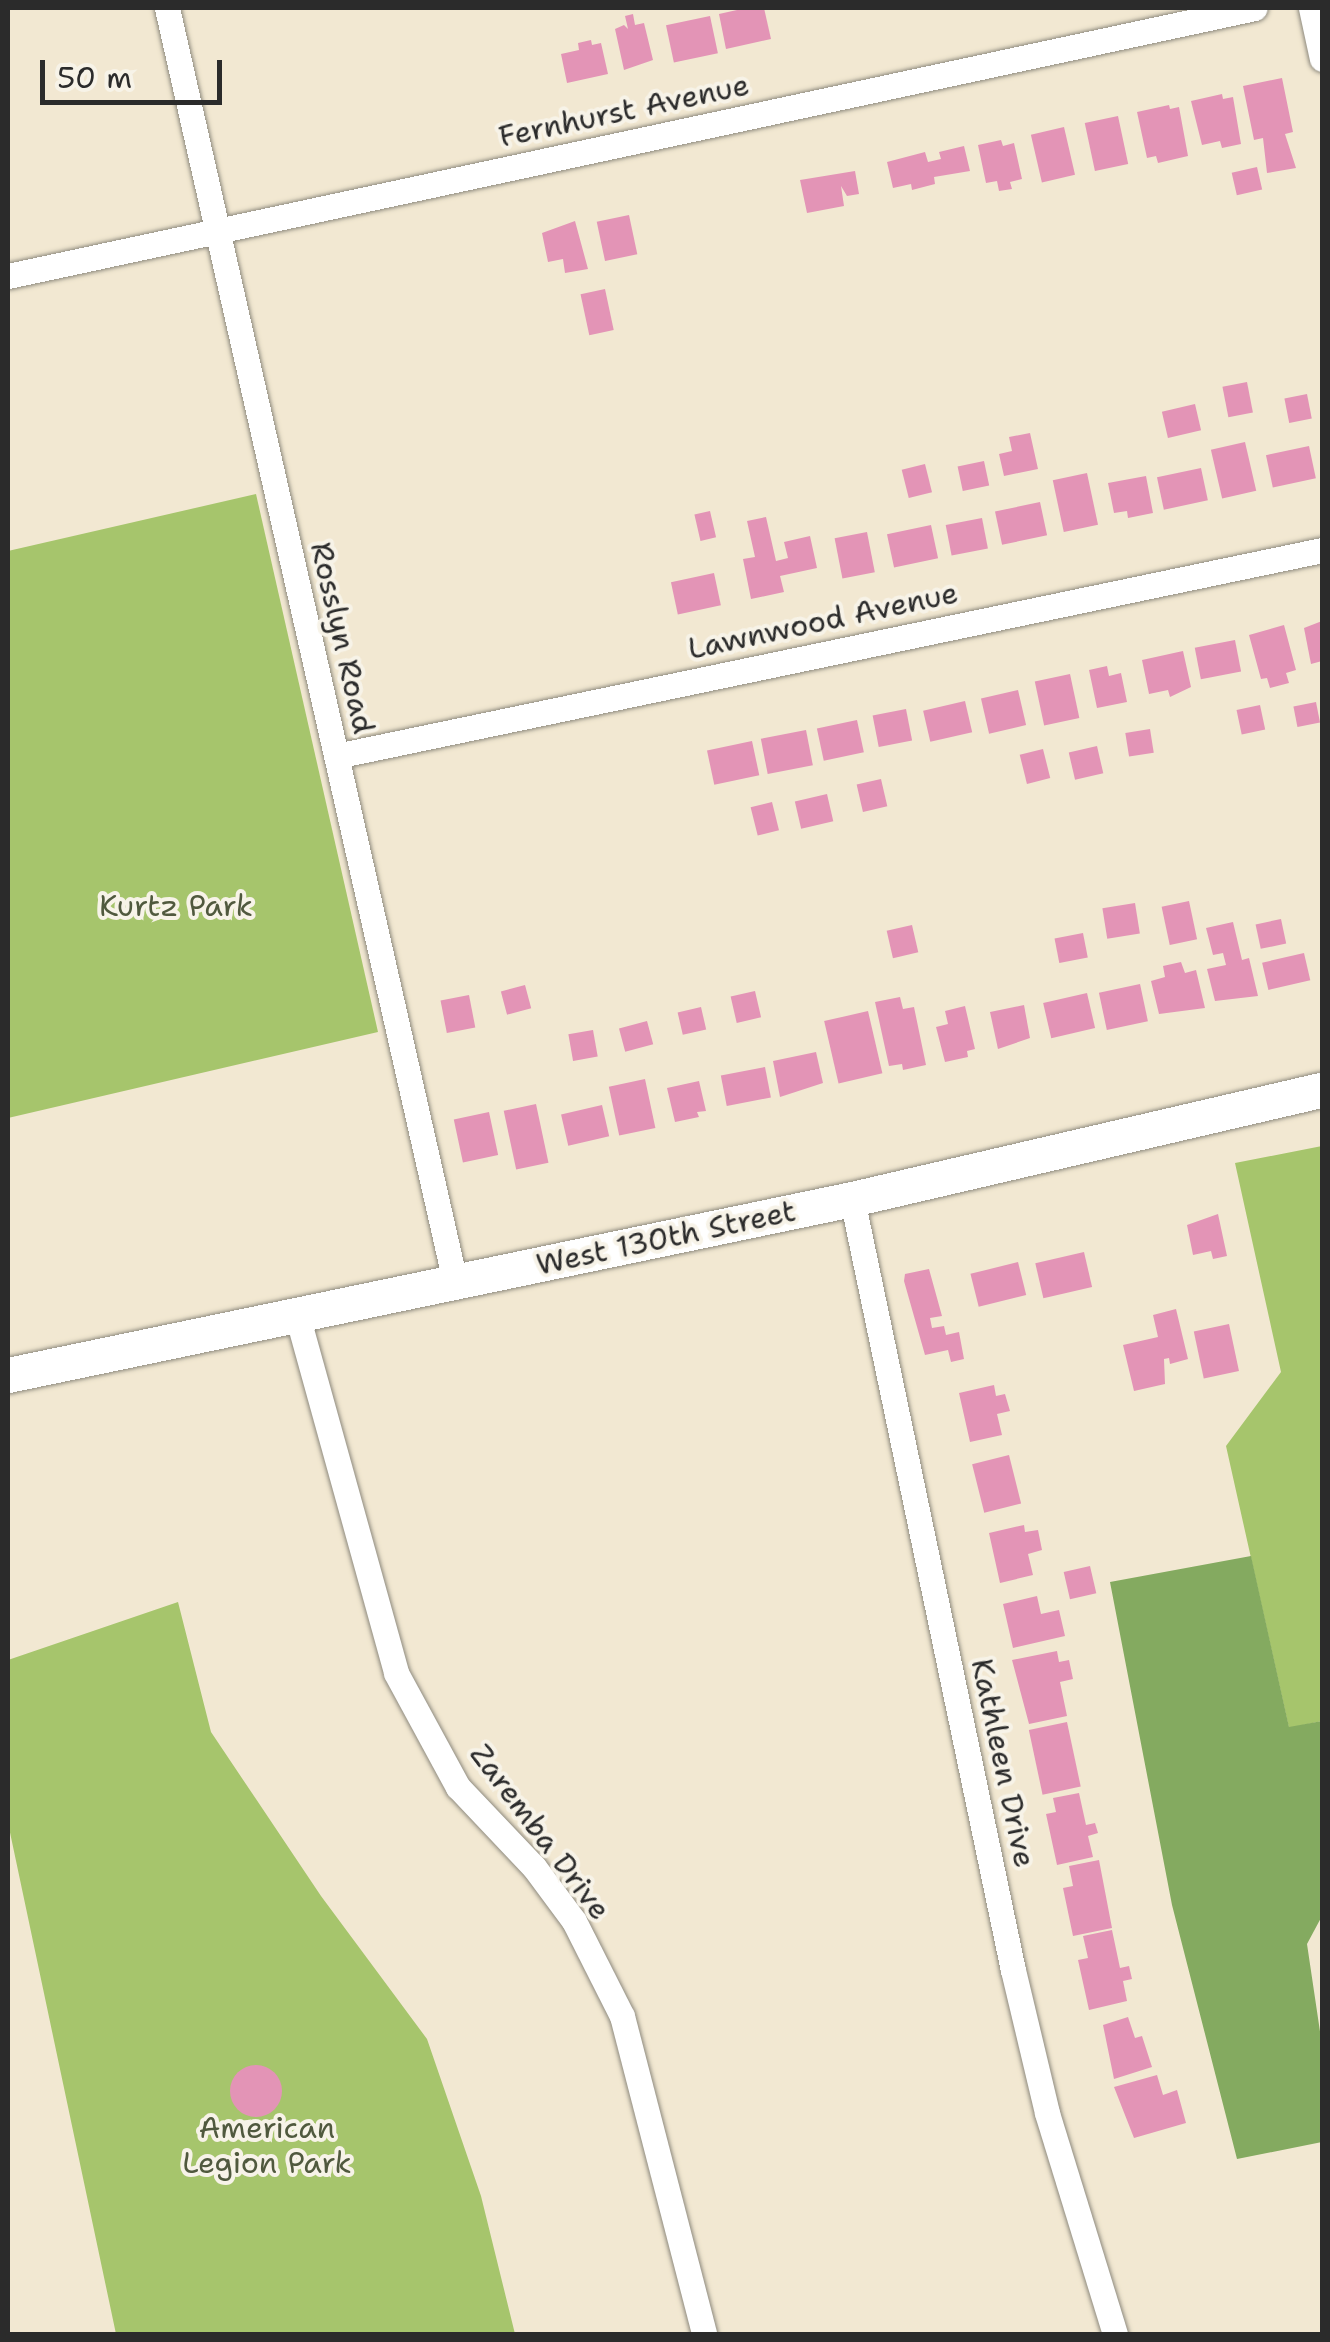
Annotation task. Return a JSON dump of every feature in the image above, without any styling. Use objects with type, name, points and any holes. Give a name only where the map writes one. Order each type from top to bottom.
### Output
[{"type":"main road","name":"West 130th Street","points":[[8,1375],[852,1199],[1322,1090]]},
{"type":"street","name":"Rosslyn Road","points":[[168,8],[215,232],[455,1282]]},
{"type":"street","name":"Fernhurst Avenue","points":[[8,276],[1255,8]]},
{"type":"street","points":[[1312,8],[1322,59]]},
{"type":"street","name":"Lawnwood Avenue","points":[[336,756],[1322,550]]},
{"type":"street","name":"Kathleen Drive","points":[[852,1199],[1013,1970],[1048,2113],[1115,2334]]},
{"type":"street","name":"Zaremba Drive","points":[[297,1315],[396,1673],[458,1787],[534,1866],[574,1921],[622,2016],[704,2334]]},
{"type":"green space","name":"Kurtz Park","points":[[256,494],[378,1032],[8,1118],[8,551]]},
{"type":"green space","points":[[1322,1146],[1322,1721],[1289,1728],[1226,1446],[1281,1372],[1235,1163]]},
{"type":"green space","points":[[1251,1556],[1289,1727],[1322,1721],[1322,1916],[1307,1944],[1322,2045],[1322,2142],[1237,2159],[1172,1905],[1110,1582]]},
{"type":"green space","name":"American Legion Park","points":[[178,1602],[211,1732],[321,1896],[427,2039],[481,2196],[515,2334],[116,2334],[8,1823],[8,1660]]},
{"type":"building","points":[[764,8],[771,39],[726,49],[719,14]]},
{"type":"building","points":[[633,14],[635,25],[644,23],[653,60],[624,70],[615,29],[624,25],[628,29],[625,16]]},
{"type":"building","points":[[710,16],[718,53],[674,63],[666,25]]},
{"type":"building","points":[[591,40],[592,45],[601,43],[608,74],[567,83],[561,54],[579,50],[578,43]]},
{"type":"building","points":[[1282,78],[1293,132],[1285,134],[1296,168],[1267,173],[1263,138],[1254,140],[1243,86]]},
{"type":"building","points":[[1222,94],[1223,99],[1233,97],[1241,144],[1222,148],[1220,141],[1202,145],[1191,101]]},
{"type":"building","points":[[1169,105],[1170,109],[1179,107],[1188,156],[1158,163],[1156,156],[1147,158],[1137,112]]},
{"type":"building","points":[[1118,116],[1128,164],[1095,171],[1085,123]]},
{"type":"building","points":[[1064,127],[1075,175],[1042,182],[1031,135]]},
{"type":"building","points":[[1001,140],[1003,146],[1014,143],[1022,179],[1010,182],[1012,189],[999,191],[997,181],[986,183],[978,145]]},
{"type":"building","points":[[964,146],[970,171],[934,177],[935,184],[912,190],[911,184],[893,188],[887,162],[925,152],[928,162],[941,159],[939,152]]},
{"type":"building","points":[[1257,167],[1262,189],[1237,195],[1232,173]]},
{"type":"building","points":[[855,171],[859,194],[847,196],[841,186],[844,206],[807,213],[800,180]]},
{"type":"building","points":[[629,215],[637,254],[605,261],[597,222]]},
{"type":"building","points":[[575,221],[588,269],[565,273],[563,259],[548,262],[542,233]]},
{"type":"building","points":[[605,289],[614,330],[589,335],[581,294]]},
{"type":"building","points":[[1247,382],[1253,412],[1228,417],[1222,387]]},
{"type":"building","points":[[1307,394],[1312,419],[1289,423],[1284,398]]},
{"type":"building","points":[[1195,404],[1201,430],[1168,438],[1162,412]]},
{"type":"building","points":[[1030,433],[1038,469],[1004,476],[999,454],[1012,451],[1009,437]]},
{"type":"building","points":[[1245,442],[1256,491],[1222,499],[1211,450]]},
{"type":"building","points":[[1309,446],[1316,478],[1273,487],[1266,455]]},
{"type":"building","points":[[984,461],[989,485],[963,491],[958,467]]},
{"type":"building","points":[[925,464],[932,492],[909,498],[902,470]]},
{"type":"building","points":[[1201,468],[1208,500],[1164,510],[1157,477]]},
{"type":"building","points":[[1087,473],[1098,525],[1064,532],[1053,480]]},
{"type":"building","points":[[1146,476],[1153,513],[1128,518],[1127,511],[1114,513],[1108,483]]},
{"type":"building","points":[[1040,502],[1047,535],[1002,545],[995,512]]},
{"type":"building","points":[[710,511],[716,537],[700,541],[694,515]]},
{"type":"building","points":[[766,517],[776,561],[788,558],[784,542],[810,536],[817,568],[780,576],[784,592],[751,599],[743,559],[755,557],[747,521]]},
{"type":"building","points":[[982,518],[988,548],[952,555],[946,525]]},
{"type":"building","points":[[931,525],[938,558],[894,568],[887,534]]},
{"type":"building","points":[[867,532],[875,572],[842,579],[835,538]]},
{"type":"building","points":[[714,573],[721,605],[678,614],[671,582]]},
{"type":"building","points":[[1322,621],[1322,661],[1311,664],[1304,628]]},
{"type":"building","points":[[1284,625],[1296,670],[1286,673],[1289,683],[1270,688],[1267,678],[1261,679],[1249,635]]},
{"type":"building","points":[[1235,640],[1241,671],[1201,679],[1195,648]]},
{"type":"building","points":[[1183,651],[1191,687],[1170,697],[1168,690],[1149,694],[1142,660]]},
{"type":"building","points":[[1107,666],[1109,676],[1121,673],[1127,702],[1097,708],[1089,670]]},
{"type":"building","points":[[1070,674],[1079,718],[1044,726],[1035,681]]},
{"type":"building","points":[[1018,690],[1026,725],[989,734],[981,699]]},
{"type":"building","points":[[965,701],[972,732],[930,742],[923,711]]},
{"type":"building","points":[[1316,702],[1320,723],[1297,727],[1293,706]]},
{"type":"building","points":[[1260,705],[1265,729],[1242,734],[1237,710]]},
{"type":"building","points":[[906,709],[912,740],[879,747],[873,715]]},
{"type":"building","points":[[857,720],[864,752],[824,761],[817,729]]},
{"type":"building","points":[[1150,729],[1154,753],[1129,757],[1125,733]]},
{"type":"building","points":[[806,730],[813,765],[768,774],[761,739]]},
{"type":"building","points":[[752,741],[759,775],[714,785],[707,751]]},
{"type":"building","points":[[1097,746],[1103,773],[1075,780],[1069,753]]},
{"type":"building","points":[[1043,749],[1050,778],[1027,784],[1020,755]]},
{"type":"building","points":[[881,779],[887,806],[863,812],[857,785]]},
{"type":"building","points":[[827,794],[833,821],[801,829],[795,801]]},
{"type":"building","points":[[772,802],[779,830],[758,835],[751,807]]},
{"type":"building","points":[[1189,901],[1197,939],[1170,945],[1162,907]]},
{"type":"building","points":[[1135,903],[1140,934],[1107,939],[1102,908]]},
{"type":"building","points":[[1281,919],[1286,943],[1261,949],[1256,924]]},
{"type":"building","points":[[1233,922],[1242,960],[1249,958],[1258,996],[1215,1001],[1207,969],[1226,965],[1223,953],[1213,955],[1206,928]]},
{"type":"building","points":[[912,925],[918,952],[893,958],[887,931]]},
{"type":"building","points":[[1083,933],[1088,958],[1059,963],[1055,939]]},
{"type":"building","points":[[1304,953],[1310,980],[1268,990],[1262,963]]},
{"type":"building","points":[[1181,962],[1185,973],[1196,970],[1205,1008],[1159,1014],[1151,981],[1165,977],[1163,966]]},
{"type":"building","points":[[1140,984],[1148,1021],[1107,1030],[1099,993]]},
{"type":"building","points":[[525,985],[531,1008],[507,1015],[501,991]]},
{"type":"building","points":[[755,991],[761,1017],[737,1023],[731,997]]},
{"type":"building","points":[[1087,993],[1095,1028],[1051,1038],[1043,1003]]},
{"type":"building","points":[[469,995],[475,1027],[447,1033],[441,1001]]},
{"type":"building","points":[[900,997],[903,1009],[914,1007],[926,1065],[903,1070],[902,1064],[889,1066],[875,1002]]},
{"type":"building","points":[[1024,1005],[1030,1038],[998,1049],[990,1012]]},
{"type":"building","points":[[965,1006],[975,1049],[967,1051],[968,1057],[945,1062],[936,1027],[948,1024],[945,1011]]},
{"type":"building","points":[[701,1007],[706,1029],[683,1035],[678,1012]]},
{"type":"building","points":[[868,1011],[882,1073],[839,1083],[824,1021]]},
{"type":"building","points":[[647,1021],[653,1044],[625,1052],[619,1029]]},
{"type":"building","points":[[593,1030],[598,1057],[573,1061],[568,1034]]},
{"type":"building","points":[[816,1052],[823,1083],[780,1097],[773,1061]]},
{"type":"building","points":[[765,1067],[771,1097],[727,1106],[721,1076]]},
{"type":"building","points":[[645,1079],[655,1128],[619,1136],[609,1087]]},
{"type":"building","points":[[699,1081],[706,1111],[697,1112],[699,1117],[675,1122],[667,1088]]},
{"type":"building","points":[[536,1104],[548,1163],[516,1170],[504,1111]]},
{"type":"building","points":[[602,1105],[609,1136],[568,1146],[561,1114]]},
{"type":"building","points":[[489,1112],[498,1155],[463,1163],[454,1119]]},
{"type":"building","points":[[1218,1214],[1227,1256],[1213,1259],[1211,1251],[1193,1255],[1187,1225]]},
{"type":"building","points":[[1084,1252],[1092,1287],[1043,1298],[1035,1263]]},
{"type":"building","points":[[1018,1262],[1026,1295],[979,1307],[970,1274]]},
{"type":"building","points":[[929,1269],[942,1316],[930,1318],[932,1328],[944,1326],[946,1335],[959,1332],[964,1359],[951,1362],[948,1350],[925,1355],[904,1281],[905,1274]]},
{"type":"building","points":[[1176,1309],[1188,1359],[1170,1364],[1169,1358],[1164,1359],[1165,1384],[1134,1391],[1123,1345],[1158,1337],[1153,1315]]},
{"type":"building","points":[[1229,1324],[1239,1371],[1204,1378],[1194,1331]]},
{"type":"building","points":[[994,1385],[996,1396],[1005,1394],[1010,1411],[997,1414],[1002,1435],[970,1442],[959,1393]]},
{"type":"building","points":[[1009,1455],[1021,1504],[984,1513],[972,1464]]},
{"type":"building","points":[[1024,1525],[1025,1532],[1038,1530],[1042,1550],[1028,1554],[1033,1575],[1000,1583],[989,1533]]},
{"type":"building","points":[[1090,1566],[1096,1593],[1070,1599],[1064,1572]]},
{"type":"building","points":[[1037,1596],[1041,1614],[1059,1610],[1065,1636],[1013,1648],[1003,1604]]},
{"type":"building","points":[[1057,1651],[1059,1662],[1069,1660],[1073,1679],[1060,1682],[1067,1716],[1029,1724],[1012,1660]]},
{"type":"building","points":[[1067,1722],[1081,1787],[1043,1795],[1029,1730]]},
{"type":"building","points":[[1079,1793],[1086,1825],[1095,1823],[1098,1833],[1088,1836],[1093,1857],[1057,1865],[1046,1814],[1056,1812],[1053,1798]]},
{"type":"building","points":[[1099,1860],[1112,1928],[1073,1936],[1063,1888],[1073,1886],[1069,1866]]},
{"type":"building","points":[[1112,1930],[1120,1968],[1129,1966],[1132,1979],[1123,1981],[1127,2001],[1089,2010],[1078,1960],[1088,1958],[1083,1936]]},
{"type":"building","points":[[1128,2017],[1135,2038],[1142,2036],[1152,2067],[1114,2079],[1103,2025]]},
{"type":"building","points":[[256,2065],[274,2073],[282,2091],[274,2109],[256,2117],[238,2109],[230,2091],[238,2073]]},
{"type":"building","points":[[1157,2075],[1163,2095],[1177,2090],[1186,2123],[1134,2138],[1114,2087]]}]
